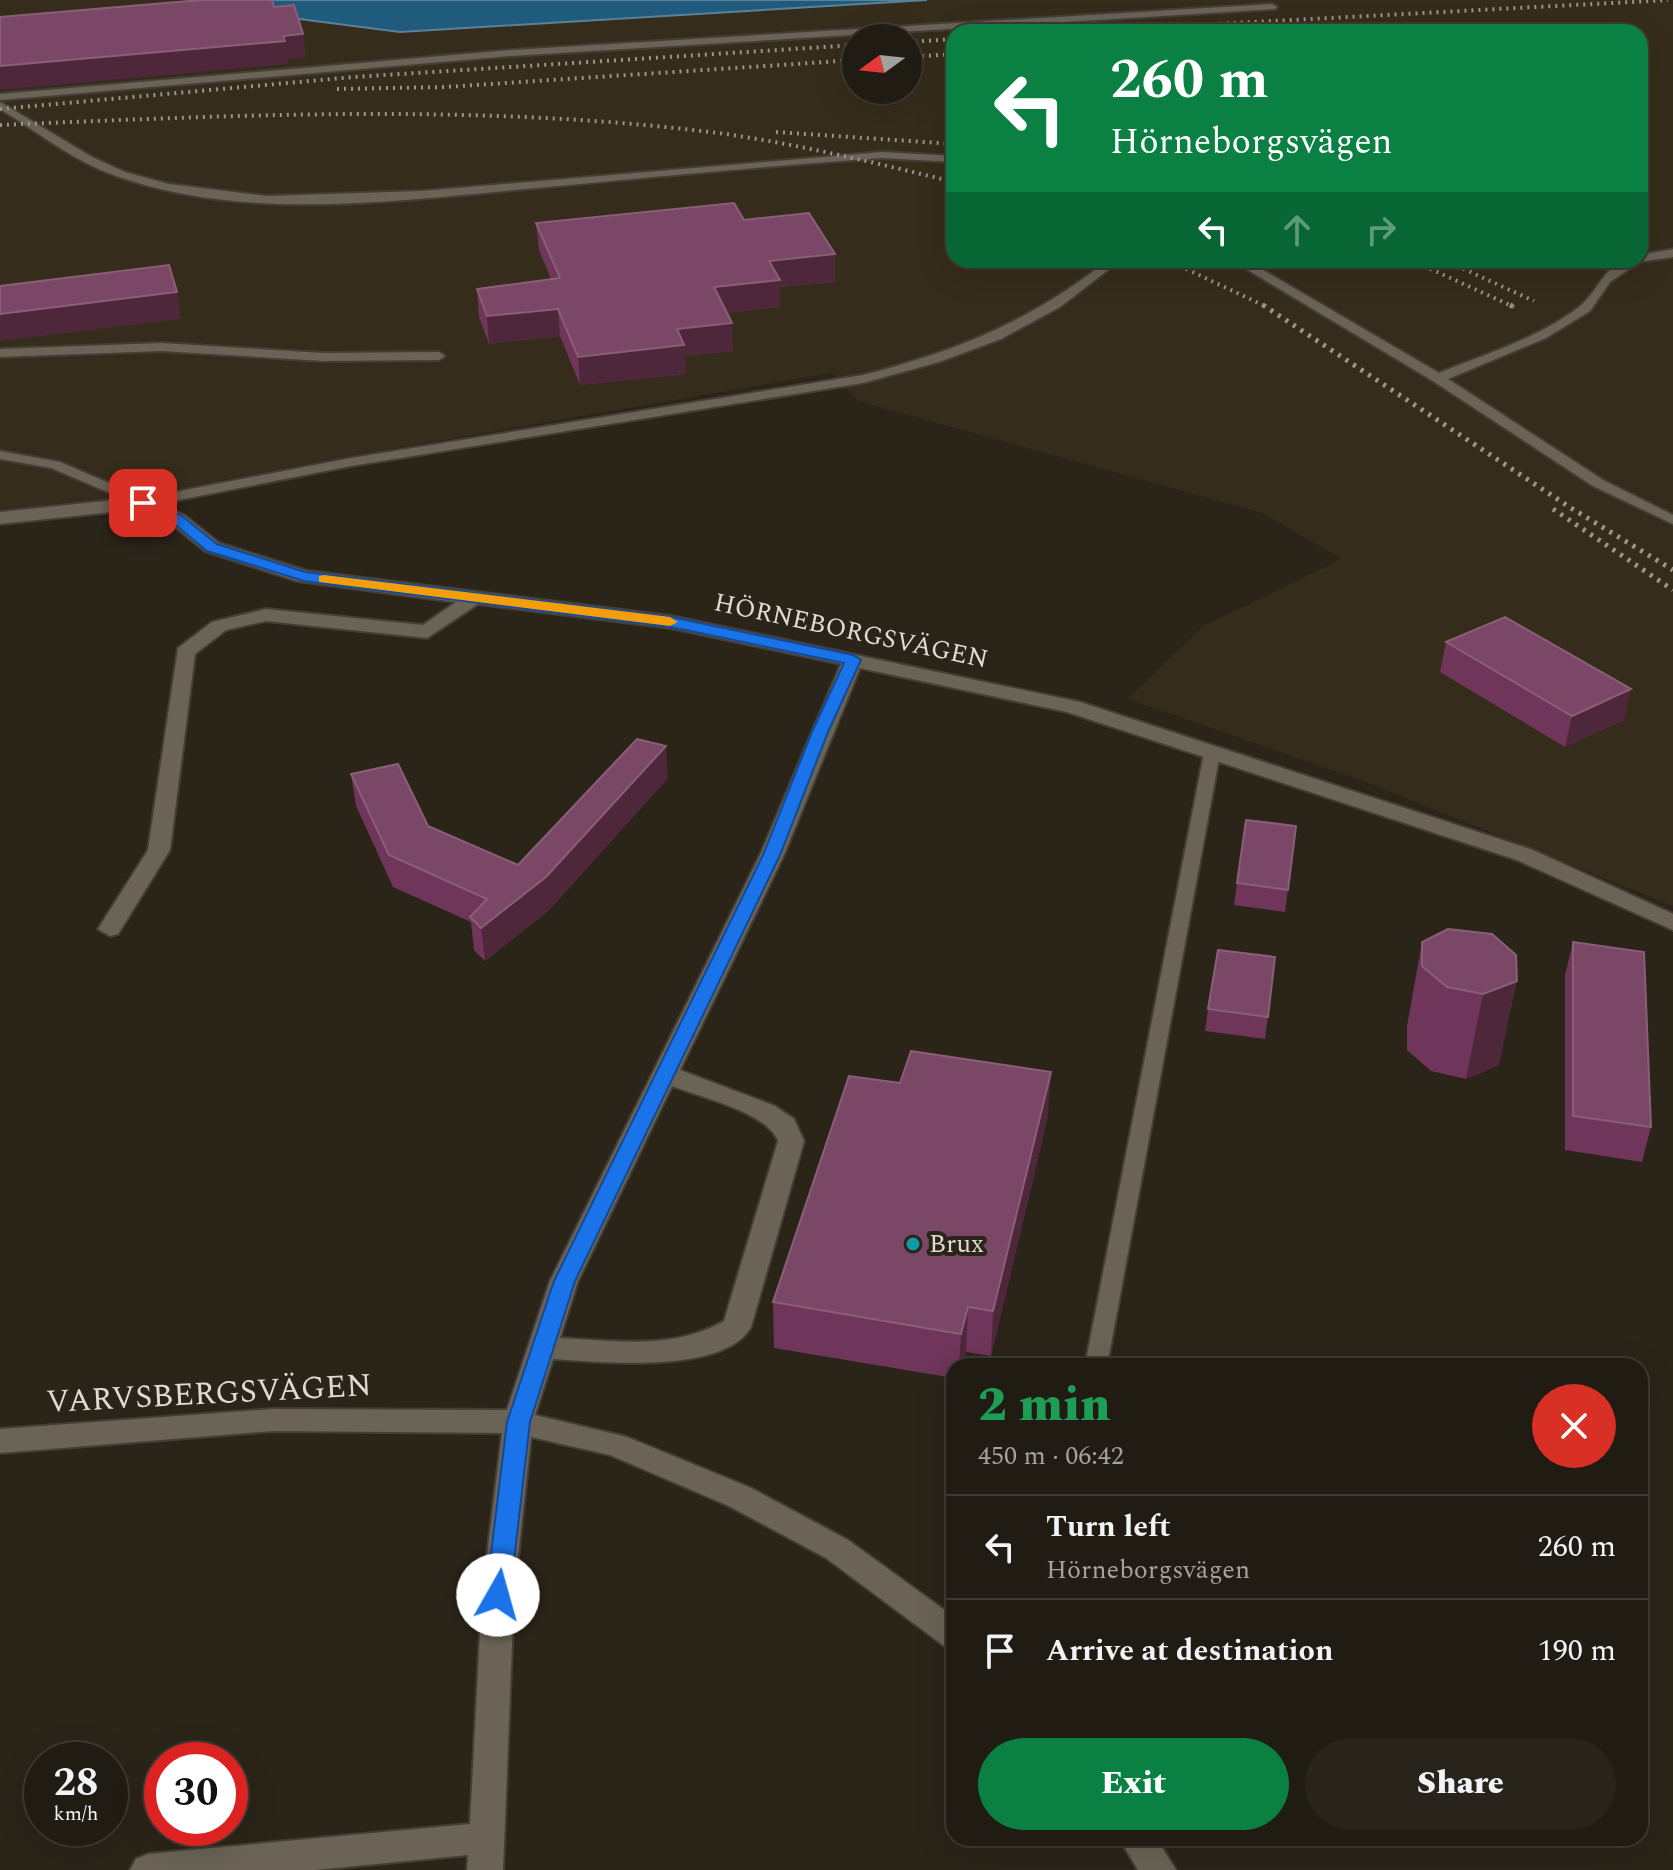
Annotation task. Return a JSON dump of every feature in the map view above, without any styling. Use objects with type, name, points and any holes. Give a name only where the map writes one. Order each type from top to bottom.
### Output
[{"type":"street","points":[[0,518],[143,503]]},
{"type":"street","name":"HÖRNEBORGSVÄGEN","points":[[143,503],[177,519],[212,547],[304,577],[671,622],[1072,707],[1525,855],[1673,923]]},
{"type":"street","points":[[110,929],[159,850],[185,652],[219,626],[266,615],[427,632],[474,598]]},
{"type":"street","points":[[148,1870],[485,1854],[498,1595],[518,1422],[564,1281],[772,855],[820,732],[853,660]]},
{"type":"street","points":[[543,1348],[682,1352],[717,1342],[737,1327],[791,1141],[785,1125],[766,1112],[665,1074]]},
{"type":"street","name":"VARVSBERGSVÄGEN","points":[[0,1441],[273,1420],[518,1422],[616,1445],[740,1497],[837,1549],[946,1629]]},
{"type":"street","points":[[1142,1846],[1158,1870]]},
{"type":"lane","points":[[992,24],[1272,7]]},
{"type":"lane","points":[[0,97],[482,55],[946,27]]},
{"type":"lane","points":[[0,105],[73,154],[122,174],[180,189],[282,199],[376,199],[855,157],[914,155],[946,158]]},
{"type":"lane","points":[[1648,258],[1673,253]]},
{"type":"lane","points":[[0,455],[55,465],[143,503],[367,459],[863,379],[941,360],[1016,330],[1063,303],[1105,268]]},
{"type":"lane","points":[[1251,268],[1438,378],[1598,483],[1673,520]]},
{"type":"lane","points":[[1438,378],[1542,335],[1586,308],[1606,279],[1625,268]]},
{"type":"lane","points":[[0,353],[161,347],[323,357],[439,356]]},
{"type":"lane","points":[[1098,1358],[1212,753]]},
{"type":"shaded area","points":[[0,0],[223,0],[284,17],[400,32],[927,0],[1673,0],[1673,906],[1358,779],[1128,699],[1203,626],[1342,559],[1262,513],[858,401],[832,373],[333,459],[125,500],[0,512]]},
{"type":"water","points":[[223,0],[927,0],[400,32],[284,17]]},
{"type":"building","points":[[201,0],[272,0],[274,7],[294,5],[303,34],[283,36],[285,41],[0,66],[0,17]]},
{"type":"building","points":[[734,203],[744,220],[809,213],[835,254],[769,261],[780,280],[714,287],[732,323],[677,329],[684,345],[578,357],[558,309],[487,316],[477,289],[560,278],[536,223]]},
{"type":"building","points":[[169,265],[177,292],[0,314],[0,286]]},
{"type":"building","points":[[1505,617],[1631,689],[1572,716],[1446,642]]},
{"type":"building","points":[[637,739],[666,746],[546,877],[481,928],[470,917],[487,899],[389,855],[351,774],[398,764],[428,826],[518,865]]},
{"type":"building","points":[[1246,820],[1296,826],[1288,890],[1237,883]]},
{"type":"building","points":[[1448,929],[1492,934],[1516,955],[1517,981],[1483,994],[1447,987],[1422,966],[1422,942]]},
{"type":"building","points":[[1573,942],[1644,952],[1651,1127],[1573,1116]]},
{"type":"building","points":[[1218,950],[1275,957],[1268,1017],[1208,1009]]},
{"type":"building","name":"Brux","points":[[911,1051],[1051,1072],[993,1311],[968,1307],[961,1334],[773,1302],[849,1076],[900,1083]]},
{"type":"railway","points":[[1216,24],[1668,0]]},
{"type":"railway","points":[[922,41],[946,40]]},
{"type":"railway","points":[[0,109],[354,77],[842,46]]},
{"type":"railway","points":[[922,56],[946,55]]},
{"type":"railway","points":[[337,89],[445,87],[842,61]]},
{"type":"railway","points":[[0,125],[269,115],[539,118],[748,137],[946,180]]},
{"type":"railway","points":[[776,132],[946,143]]},
{"type":"railway","points":[[1184,268],[1264,305]]},
{"type":"railway","points":[[1429,268],[1514,307]]},
{"type":"railway","points":[[1462,268],[1534,301]]},
{"type":"railway","points":[[1264,305],[1571,508],[1673,570]]},
{"type":"railway","points":[[1510,305],[1514,307]]},
{"type":"railway","points":[[1514,307],[1518,309]]},
{"type":"railway","points":[[1553,509],[1673,590]]},
{"type":"slow traffic","points":[[324,579],[670,622]]},
{"type":"place","name":"Brux","points":[[913,1244]]},
{"type":"route","points":[[143,503],[177,519],[212,547],[304,577],[671,622],[853,660],[820,732],[772,855],[564,1281],[518,1422],[498,1595]]}]
